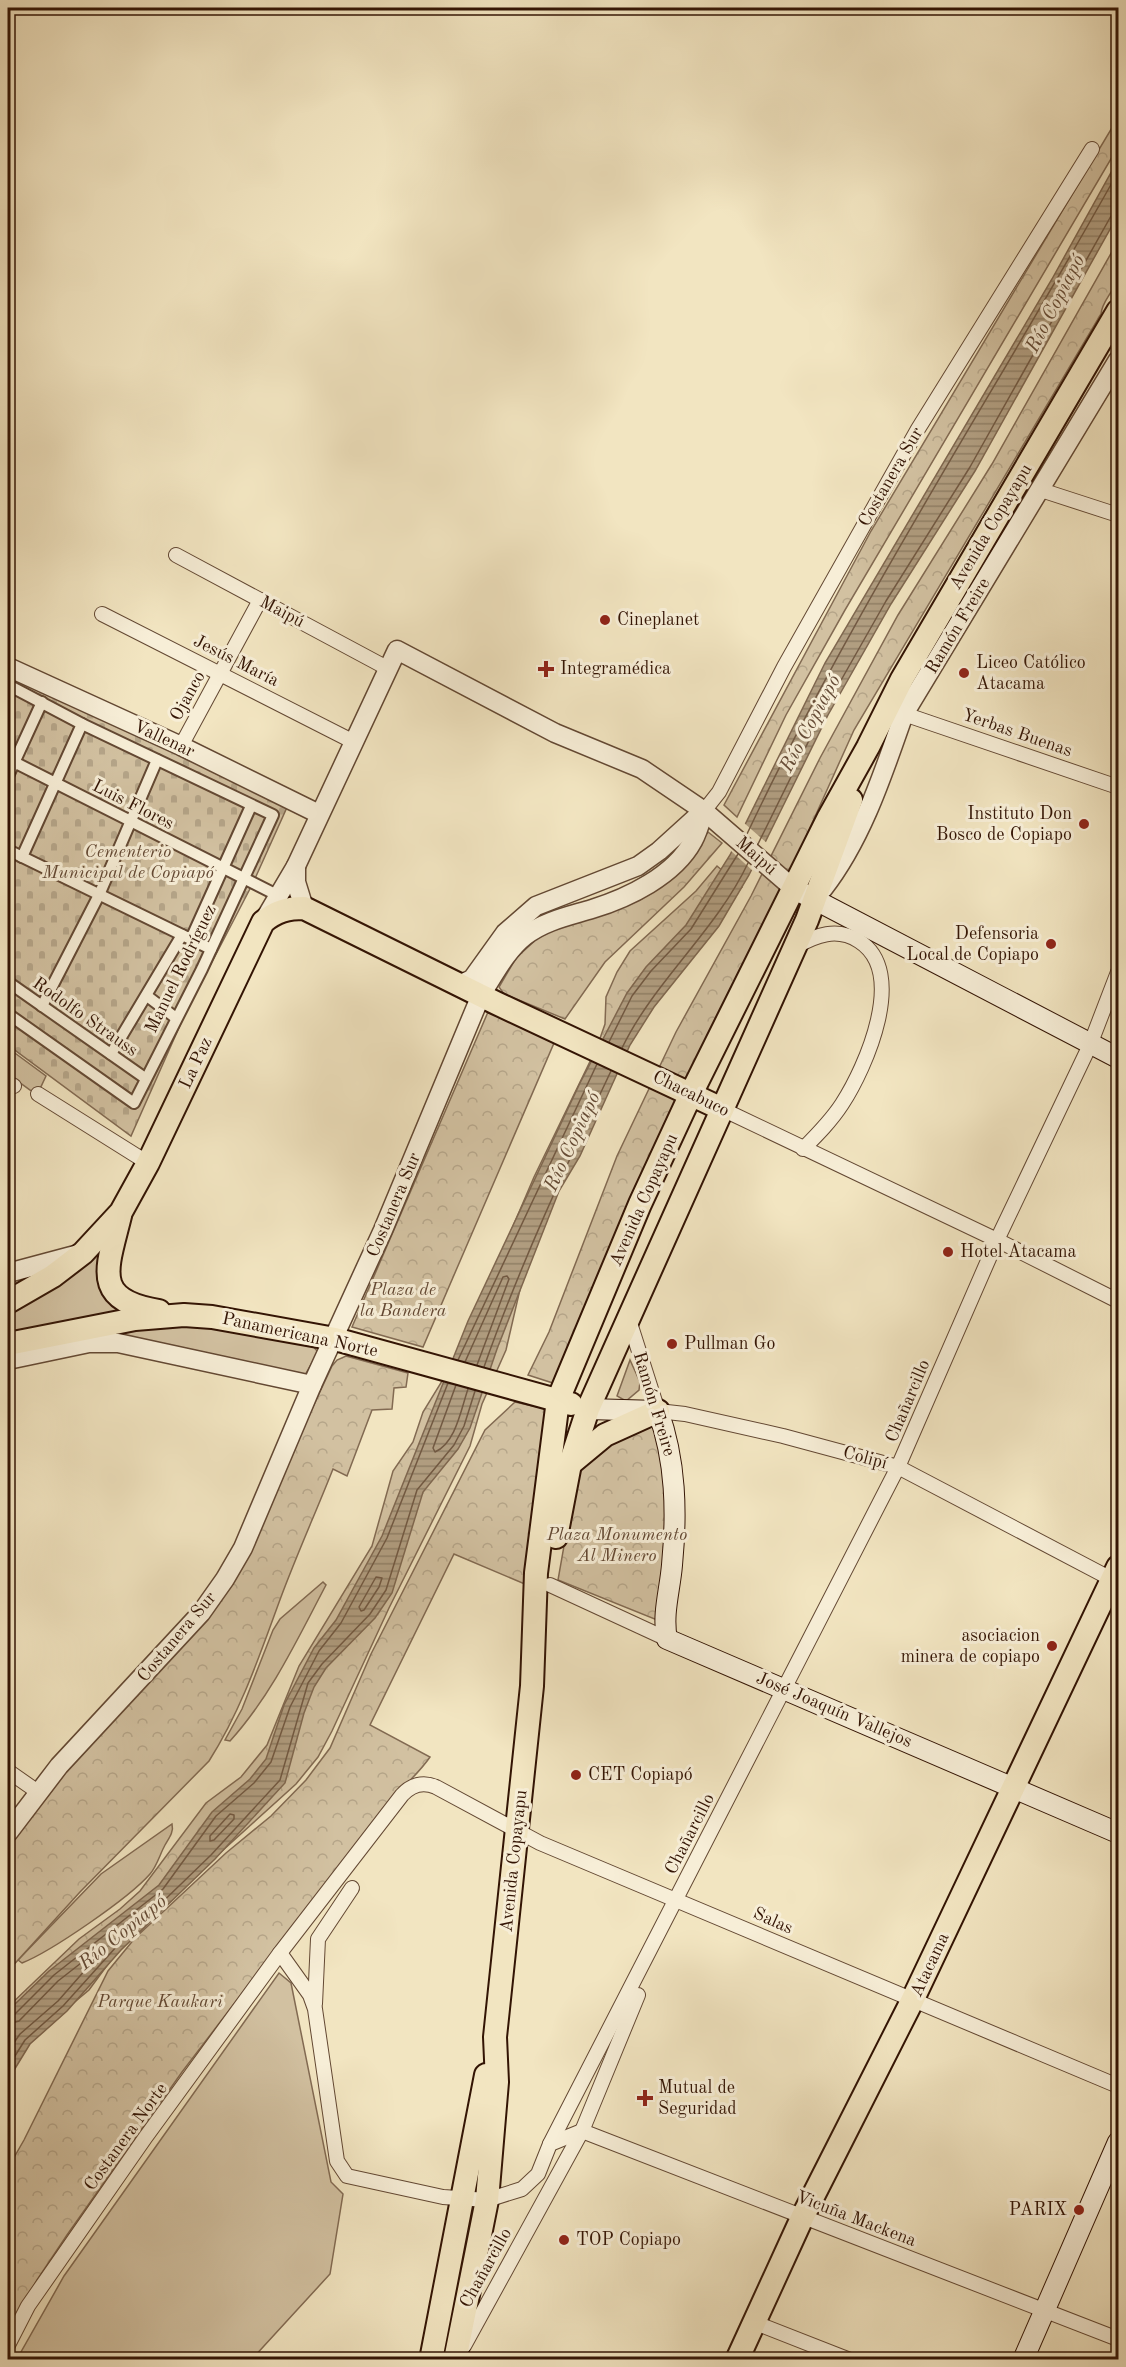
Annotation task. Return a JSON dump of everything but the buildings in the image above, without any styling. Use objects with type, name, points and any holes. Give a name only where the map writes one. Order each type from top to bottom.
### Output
[{"type":"main road","name":"Avenida Copayapu","points":[[456,2360],[487,2200],[496,2082],[495,2037],[532,1686],[536,1573],[558,1400],[640,1204],[691,1094],[793,888],[912,661],[1119,311]]},
{"type":"main road","name":"Avenida Copayapu","points":[[532,1686],[570,1464],[588,1409],[815,900],[868,747]]},
{"type":"main road","name":"Maipú","points":[[793,888],[1090,1045],[1119,1058]]},
{"type":"main road","name":"Chacabuco","points":[[304,908],[459,985],[722,1109]]},
{"type":"main road","points":[[263,922],[280,911],[304,908]]},
{"type":"main road","name":"La Paz","points":[[83,1253],[121,1212],[148,1163],[263,922]]},
{"type":"main road","points":[[121,1212],[109,1262],[109,1284],[116,1295],[127,1303],[184,1315]]},
{"type":"main road","points":[[8,1302],[45,1281],[83,1253]]},
{"type":"main road","name":"Panamericana Norte","points":[[8,1344],[105,1324],[184,1315],[259,1323],[334,1339],[588,1409]]},
{"type":"main road","name":"Colipí","points":[[588,1409],[658,1411]]},
{"type":"main road","points":[[570,1464],[605,1435],[658,1411]]},
{"type":"main road","name":"Ramón Freire","points":[[658,1411],[668,1437],[673,1464],[674,1541],[665,1619],[667,1639]]},
{"type":"main road","name":"Atacama","points":[[737,2360],[802,2218],[912,2001],[1116,1577]]},
{"type":"main road","name":"José Joaquín Vallejos","points":[[667,1639],[1119,1833]]},
{"type":"main road","name":"Avenida Copayapu","points":[[431,2360],[479,2102],[495,2037]]},
{"type":"main road","points":[[1023,2360],[1119,2142]]},
{"type":"street","name":"Costanera Sur","points":[[459,985],[472,979],[505,933],[536,906],[638,866],[659,851],[699,808],[719,792],[784,667],[918,429],[1092,149]]},
{"type":"street","name":"Ramón Freire","points":[[815,900],[849,850],[886,766],[904,714],[1119,360]]},
{"type":"street","points":[[1041,490],[1119,515]]},
{"type":"street","name":"Maipú","points":[[176,555],[387,668]]},
{"type":"street","name":"Ojanco","points":[[181,746],[260,600]]},
{"type":"street","name":"Jesús María","points":[[102,614],[354,742]]},
{"type":"street","name":"Maipú","points":[[397,650],[555,733],[623,759],[699,808],[793,888]]},
{"type":"street","name":"La Paz","points":[[263,922],[296,866],[397,650]]},
{"type":"street","name":"Vallenar","points":[[8,667],[181,746],[320,814]]},
{"type":"street","name":"Manuel Rodríguez","points":[[8,685],[82,724],[273,815],[211,949],[134,1103],[8,1014]]},
{"type":"street","points":[[8,776],[10,760],[42,702]]},
{"type":"street","name":"Yerbas Buenas","points":[[904,714],[1119,787]]},
{"type":"street","points":[[82,724],[56,784],[12,855],[211,949]]},
{"type":"street","name":"Luis Flores","points":[[10,760],[130,823],[277,895]]},
{"type":"street","points":[[42,1006],[99,895],[157,760]]},
{"type":"street","points":[[111,1054],[187,937],[223,869],[251,806]]},
{"type":"street","name":"Costanera Sur","points":[[8,1833],[38,1792],[201,1613],[225,1580],[243,1548],[312,1385],[384,1230],[481,995],[511,950],[524,937],[552,922],[631,894],[672,866],[693,841],[699,808]]},
{"type":"street","points":[[296,866],[296,882],[304,908]]},
{"type":"street","points":[[795,947],[824,934],[850,937],[871,952],[882,976],[875,1026],[860,1072],[835,1113],[803,1149]]},
{"type":"street","name":"Chañarcillo","points":[[462,2199],[487,2200],[522,2189],[538,2174],[579,2085],[678,1899],[898,1467],[997,1240],[1090,1045],[1119,972]]},
{"type":"street","name":"Rodolfo Strauss","points":[[8,982],[145,1078]]},
{"type":"street","points":[[147,996],[176,1018]]},
{"type":"street","points":[[38,1094],[148,1163]]},
{"type":"street","name":"Chacabuco","points":[[722,1109],[1119,1301]]},
{"type":"street","points":[[8,1273],[83,1253]]},
{"type":"street","name":"Ramón Freire","points":[[629,1313],[632,1334],[658,1411]]},
{"type":"street","points":[[8,1360],[89,1343],[118,1342],[312,1385]]},
{"type":"street","name":"Colipí","points":[[658,1411],[678,1412],[898,1467],[1116,1577]]},
{"type":"street","name":"José Joaquín Vallejos","points":[[550,1585],[667,1639]]},
{"type":"street","points":[[8,1771],[38,1792]]},
{"type":"street","name":"Salas","points":[[417,1785],[436,1787],[517,1831],[586,1862],[678,1899],[912,2001],[1119,2086]]},
{"type":"street","name":"Costanera Norte","points":[[8,2345],[28,2306],[280,1953],[402,1796],[417,1785]]},
{"type":"street","points":[[352,1888],[320,1935],[316,1962],[315,2009],[337,2161],[341,2170],[354,2179],[462,2199]]},
{"type":"street","name":"Chañarcillo","points":[[456,2360],[582,2131],[678,1899]]},
{"type":"street","points":[[280,1953],[310,1995],[315,2009]]},
{"type":"street","points":[[298,1977],[309,1971],[316,1962]]},
{"type":"street","points":[[550,2144],[582,2131],[579,2085]]},
{"type":"street","name":"Vicuña Mackena","points":[[582,2131],[802,2218],[1119,2338]]},
{"type":"street","points":[[753,2322],[850,2360]]},
{"type":"green space","points":[[1116,121],[1118,122],[1118,147],[845,610],[786,715],[737,817],[724,805],[871,531]]},
{"type":"green space","points":[[1118,241],[1116,279],[1101,314],[854,730],[559,1385],[528,1375],[549,1332],[617,1156],[676,1032],[751,896],[820,758],[898,615],[992,464]]},
{"type":"green space","name":"Cementerio Municipal de Copiapó","points":[[8,677],[153,741],[288,805],[253,883],[185,1014],[131,1136],[8,1045]]},
{"type":"green space","points":[[708,832],[722,843],[684,887],[605,962],[565,1019],[504,994],[499,987],[516,958],[540,936],[684,863]]},
{"type":"green space","points":[[717,866],[742,887],[641,1004],[568,1165],[521,1285],[506,1350],[482,1404],[470,1446],[318,1757],[296,1784],[211,1861],[114,1956],[89,1990],[30,2039],[8,2074],[8,2007],[79,1939],[140,1891],[206,1803],[241,1777],[267,1745],[299,1666],[372,1546],[393,1471],[413,1442],[423,1412],[458,1355],[534,1177],[597,1047],[605,1024],[606,997],[617,972],[630,951],[696,891]]},
{"type":"green space","name":"Plaza de la Bandera","points":[[488,1012],[554,1043],[423,1347],[352,1327]]},
{"type":"green space","points":[[8,1048],[46,1076],[37,1095],[8,1074]]},
{"type":"green space","points":[[104,1240],[98,1265],[132,1312],[8,1336],[8,1312]]},
{"type":"green space","points":[[190,1323],[311,1344],[318,1352],[305,1375],[93,1335]]},
{"type":"green space","points":[[346,1356],[408,1373],[406,1387],[394,1388],[392,1409],[372,1410],[347,1476],[333,1469],[287,1581],[250,1681],[221,1741],[209,1761],[80,1892],[8,1971],[8,1835],[235,1574],[332,1366],[337,1360]]},
{"type":"green space","points":[[630,1360],[640,1382],[639,1390],[626,1401],[617,1396]]},
{"type":"green space","name":"Parque Kaukari","points":[[515,1402],[551,1410],[527,1585],[454,1554],[370,1725],[430,1757],[385,1806],[182,2072],[37,2280],[8,2335],[8,2168],[108,1971],[135,1938],[226,1853],[271,1816],[306,1780],[330,1748],[371,1654],[485,1430]]},
{"type":"green space","name":"Plaza Monumento Al Minero","points":[[654,1424],[670,1497],[662,1622],[558,1580],[578,1466],[595,1447]]},
{"type":"green space","points":[[323,1582],[326,1585],[271,1686],[245,1724],[230,1741],[225,1740],[242,1709],[273,1630],[280,1619]]},
{"type":"green space","points":[[172,1824],[171,1835],[155,1867],[140,1884],[70,1936],[22,1963],[18,1960],[101,1874]]},
{"type":"green space","points":[[279,1973],[291,1983],[331,2182],[343,2194],[330,2274],[252,2359],[17,2359],[64,2276]]},
{"type":"water","name":"Río Copiapó","points":[[1118,160],[1118,215],[975,471],[891,604],[828,715],[749,875],[719,926],[654,1007],[630,1045],[580,1156],[559,1191],[497,1349],[470,1428],[458,1449],[423,1492],[392,1593],[375,1618],[326,1668],[314,1687],[304,1713],[285,1783],[215,1859],[121,1950],[67,2011],[30,2044],[8,2080],[8,2014],[15,2004],[49,1971],[159,1885],[212,1812],[250,1779],[266,1759],[284,1705],[314,1648],[336,1620],[382,1536],[468,1321],[580,1083],[627,993],[646,967],[686,925],[730,855],[825,663],[1052,279]]},
{"type":"pier","points":[[743,822],[768,844],[754,872],[730,850]]},
{"type":"place","name":"Cineplanet","points":[[605,620]]},
{"type":"place","name":"Integramédica","points":[[546,669]]},
{"type":"place","name":"Liceo Católico Atacama","points":[[964,673]]},
{"type":"place","name":"Instituto Don Bosco de Copiapo","points":[[1084,824]]},
{"type":"place","name":"Defensoria Local de Copiapo","points":[[1051,944]]},
{"type":"place","name":"Hotel Atacama","points":[[948,1252]]},
{"type":"place","name":"Pullman Go","points":[[672,1344]]},
{"type":"place","name":"asociacion minera de copiapo","points":[[1052,1646]]},
{"type":"place","name":"CET Copiapó","points":[[576,1775]]},
{"type":"place","name":"Mutual de Seguridad","points":[[645,2098]]},
{"type":"place","name":"PARIX","points":[[1079,2210]]},
{"type":"place","name":"TOP Copiapo","points":[[564,2240]]}]
